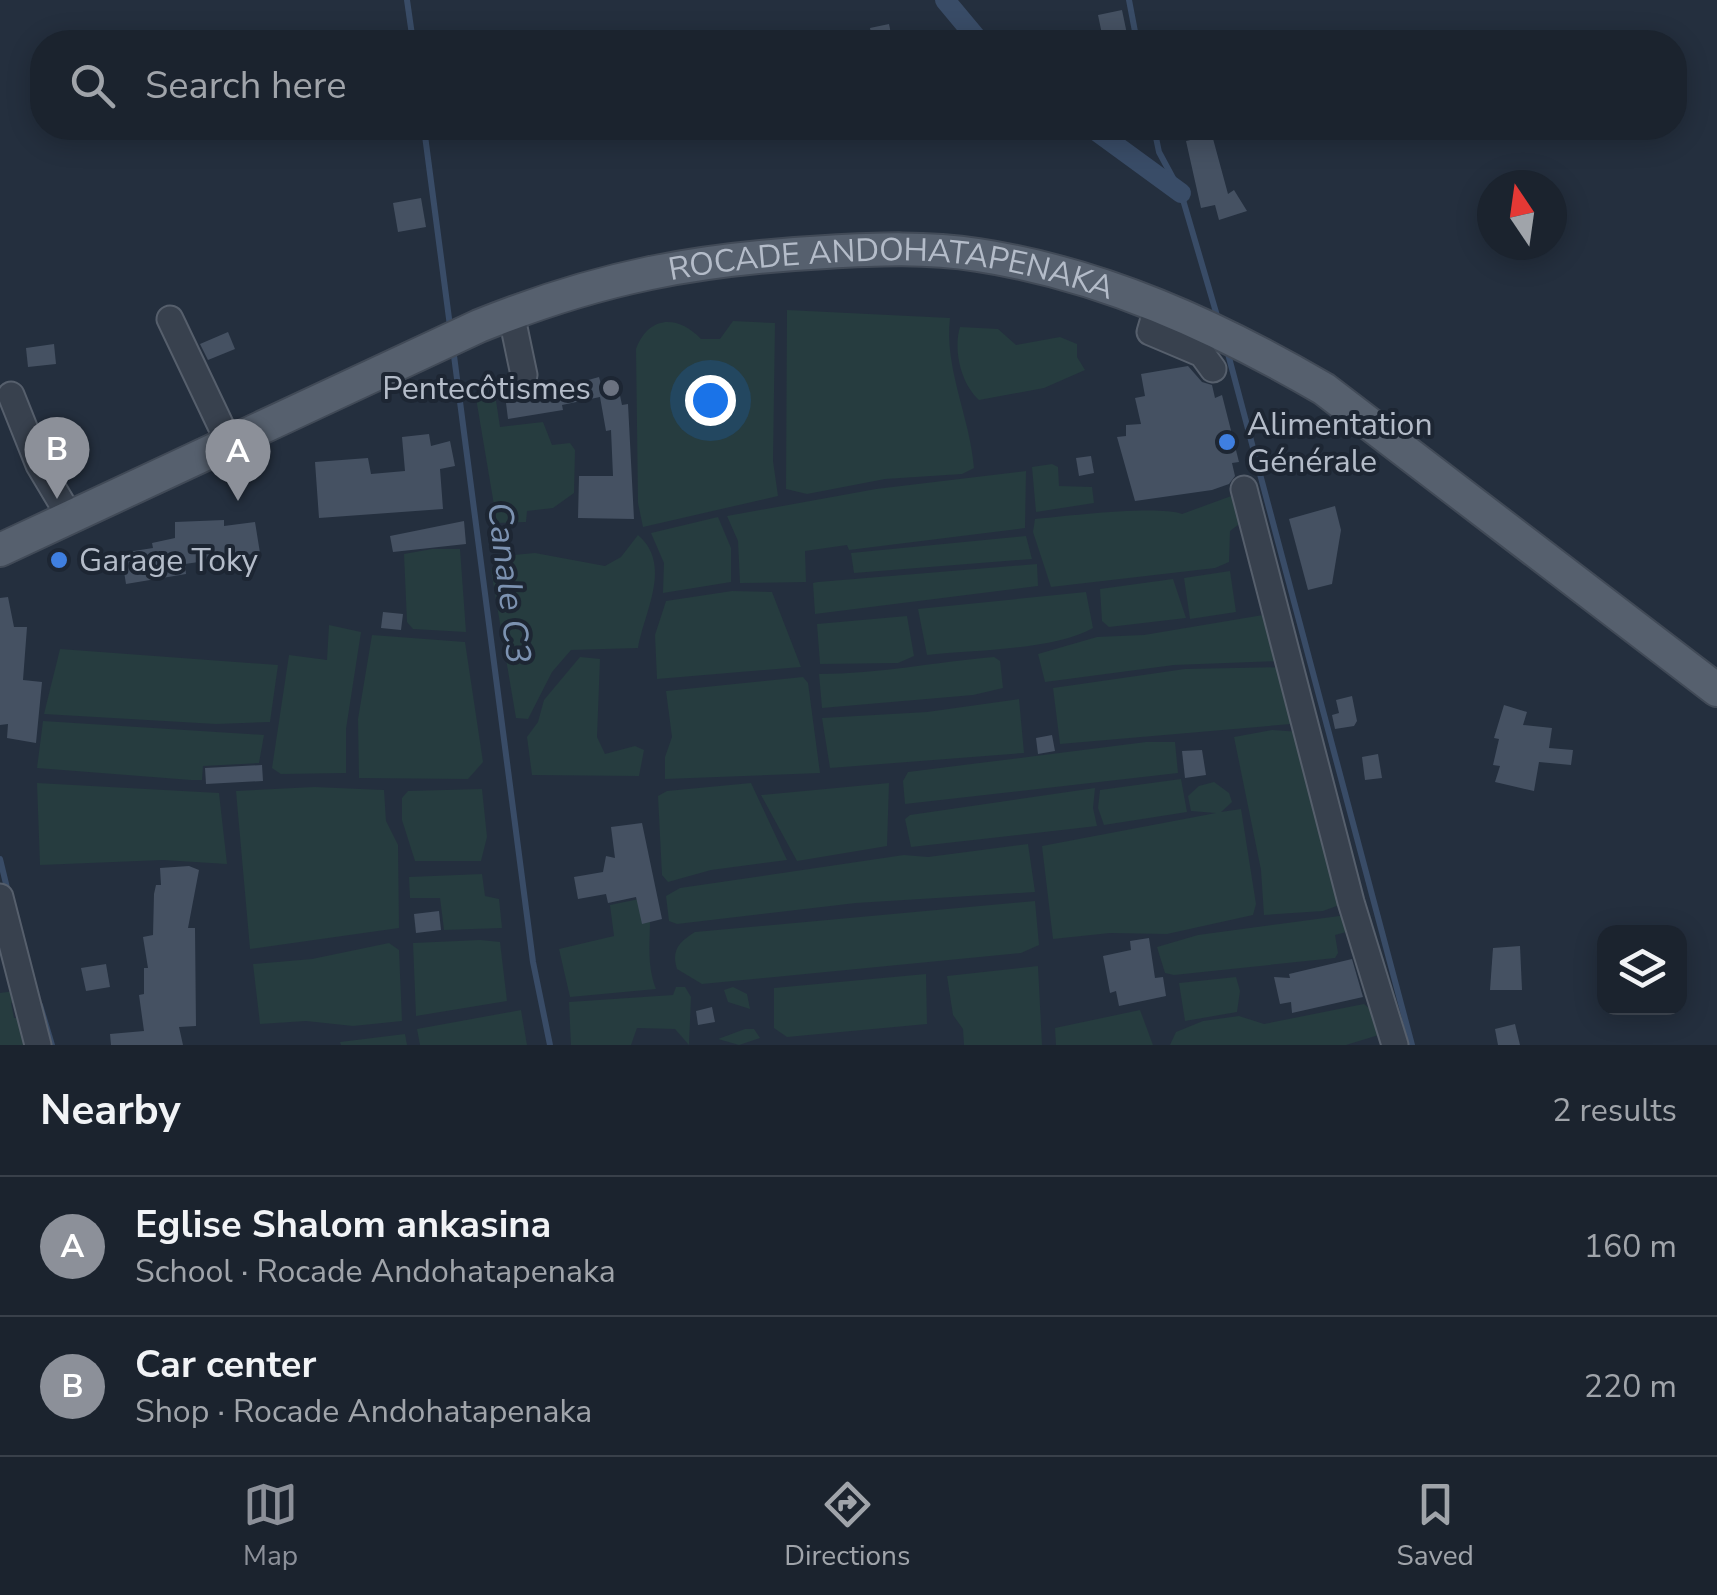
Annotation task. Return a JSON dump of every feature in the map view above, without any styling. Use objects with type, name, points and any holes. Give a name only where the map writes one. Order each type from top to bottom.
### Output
[{"type":"main road","name":"ROCADE ANDOHATAPENAKA","points":[[0,550],[64,507],[222,431],[511,314],[642,272],[733,257],[903,248],[978,255],[1030,266],[1172,310],[1259,351],[1324,388],[1717,690]]},
{"type":"street","points":[[1172,310],[1150,332],[1202,354],[1213,369]]},
{"type":"street","points":[[511,314],[524,376]]},
{"type":"street","points":[[170,318],[222,431]]},
{"type":"street","points":[[11,395],[38,465],[64,507]]},
{"type":"street","points":[[1244,488],[1351,902],[1395,1045]]},
{"type":"street","points":[[0,897],[38,1045]]},
{"type":"green space","points":[[787,310],[950,318],[954,374],[974,468],[962,474],[885,479],[807,494],[786,489]]},
{"type":"green space","points":[[733,321],[775,323],[773,461],[778,496],[643,527],[638,503],[636,349],[648,330],[665,322],[683,326],[701,339],[720,339]]},
{"type":"green space","points":[[960,327],[998,329],[1016,345],[1060,337],[1077,344],[1077,357],[1085,370],[1044,388],[979,400],[967,385],[960,366]]},
{"type":"green space","points":[[495,394],[500,427],[543,422],[552,445],[570,443],[575,450],[574,493],[553,508],[527,511],[526,522],[497,523],[476,398]]},
{"type":"green space","points":[[1032,467],[1058,467],[1059,486],[1092,487],[1094,503],[1036,512]]},
{"type":"green space","points":[[1026,471],[1025,528],[849,550],[847,545],[805,551],[806,582],[740,583],[738,541],[727,516],[876,489]]},
{"type":"green space","points":[[1234,495],[1243,521],[1230,531],[1229,562],[1215,568],[1051,587],[1033,532],[1035,519],[1133,511],[1182,514]]},
{"type":"green space","points":[[718,517],[731,548],[731,582],[663,593],[664,563],[651,533]]},
{"type":"green space","points":[[638,535],[654,560],[655,574],[638,648],[571,650],[552,672],[528,719],[516,718],[491,570],[502,556],[535,553],[605,566],[621,557]]},
{"type":"green space","points":[[1026,536],[1032,559],[854,573],[851,553]]},
{"type":"green space","points":[[460,549],[466,632],[413,629],[407,622],[404,554]]},
{"type":"green space","points":[[1037,564],[1038,586],[815,614],[813,583]]},
{"type":"green space","points":[[1230,571],[1236,612],[1190,619],[1184,578]]},
{"type":"green space","points":[[1173,579],[1186,618],[1109,627],[1102,621],[1100,589]]},
{"type":"green space","points":[[732,591],[772,592],[801,667],[657,679],[655,635],[666,601]]},
{"type":"green space","points":[[1086,592],[1093,628],[1077,635],[1036,645],[927,655],[918,609]]},
{"type":"green space","points":[[1269,614],[1280,661],[1174,665],[1045,682],[1038,654],[1097,637],[1144,635]]},
{"type":"green space","points":[[907,616],[914,656],[898,663],[820,664],[817,624]]},
{"type":"green space","points":[[329,625],[361,632],[346,729],[346,773],[281,774],[272,768],[289,655],[327,660]]},
{"type":"green space","points":[[372,635],[465,642],[483,762],[468,779],[359,778],[358,719]]},
{"type":"green space","points":[[60,649],[278,665],[270,722],[216,724],[44,714]]},
{"type":"green space","points":[[580,657],[600,659],[597,737],[605,754],[635,746],[644,750],[639,776],[532,775],[527,737],[538,722],[544,700]]},
{"type":"green space","points":[[994,657],[1000,661],[1003,688],[973,695],[822,708],[819,674]]},
{"type":"green space","points":[[1291,667],[1303,723],[1060,744],[1053,688],[1185,669]]},
{"type":"green space","points":[[803,677],[808,683],[820,773],[665,779],[665,757],[672,737],[666,691]]},
{"type":"green space","points":[[1019,699],[1024,753],[830,768],[822,718],[927,712]]},
{"type":"green space","points":[[43,721],[264,735],[259,763],[203,766],[202,780],[191,780],[37,768]]},
{"type":"green space","points":[[1272,730],[1301,732],[1342,904],[1323,911],[1264,915],[1261,870],[1234,737]]},
{"type":"green space","points":[[1146,742],[1175,742],[1178,773],[905,804],[903,781],[908,772]]},
{"type":"green space","points":[[1181,779],[1187,812],[1104,825],[1098,808],[1100,790]]},
{"type":"green space","points":[[1214,782],[1229,793],[1232,802],[1221,812],[1241,809],[1256,904],[1253,915],[1167,934],[1110,933],[1053,939],[1042,846],[1216,813],[1191,811],[1188,796],[1199,786]]},
{"type":"green space","points":[[37,783],[219,793],[227,864],[163,860],[40,865]]},
{"type":"green space","points":[[751,783],[787,860],[711,870],[668,882],[662,875],[658,796],[667,791]]},
{"type":"green space","points":[[889,783],[887,846],[797,861],[761,795]]},
{"type":"green space","points":[[314,787],[384,790],[386,821],[398,845],[399,928],[250,949],[236,791]]},
{"type":"green space","points":[[1095,788],[1093,808],[1097,826],[911,847],[905,819],[910,815]]},
{"type":"green space","points":[[482,789],[487,837],[481,861],[415,861],[402,820],[402,798],[408,791]]},
{"type":"green space","points":[[1028,844],[1035,892],[856,903],[677,924],[669,921],[666,896],[680,888],[904,855],[928,857]]},
{"type":"green space","points":[[482,874],[485,896],[499,899],[502,928],[444,930],[440,898],[410,898],[409,877]]},
{"type":"green space","points":[[649,897],[650,966],[656,989],[570,997],[559,949],[614,936],[610,905]]},
{"type":"green space","points":[[1035,901],[1039,945],[1021,953],[702,984],[677,969],[675,962],[678,947],[695,932]]},
{"type":"green space","points":[[1347,915],[1350,931],[1335,935],[1335,958],[1174,975],[1165,973],[1157,947],[1198,935]]},
{"type":"green space","points":[[500,942],[507,1001],[416,1016],[413,943]]},
{"type":"green space","points":[[389,943],[399,950],[402,1021],[353,1026],[306,1021],[260,1024],[253,964],[312,959]]},
{"type":"green space","points":[[1038,966],[1042,1045],[964,1045],[963,1029],[953,1015],[947,976]]},
{"type":"green space","points":[[926,974],[927,1024],[787,1037],[774,1028],[774,988]]},
{"type":"green space","points":[[1236,977],[1240,991],[1237,1012],[1185,1021],[1179,983]]},
{"type":"green space","points":[[676,987],[685,987],[691,997],[689,1045],[675,1029],[637,1028],[631,1045],[571,1045],[569,1002],[673,995]]},
{"type":"green space","points":[[733,987],[747,994],[750,1009],[728,1002],[724,990]]},
{"type":"green space","points":[[15,991],[17,1001],[11,1003],[14,1018],[22,1018],[30,1045],[0,1045],[0,993]]},
{"type":"green space","points":[[1364,1004],[1374,1012],[1382,1034],[1346,1045],[1170,1045],[1176,1032],[1203,1021],[1239,1016],[1264,1024]]},
{"type":"green space","points":[[521,1010],[527,1045],[420,1045],[417,1029]]},
{"type":"green space","points":[[1140,1010],[1153,1045],[1056,1045],[1055,1028]]},
{"type":"green space","points":[[754,1029],[760,1038],[739,1045],[718,1039]]},
{"type":"green space","points":[[405,1034],[407,1045],[340,1042]]},
{"type":"building","points":[[1122,10],[1126,30],[1101,30],[1098,15]]},
{"type":"building","points":[[889,24],[890,30],[870,30]]},
{"type":"building","points":[[1213,140],[1228,194],[1234,190],[1247,211],[1219,220],[1215,205],[1201,208],[1186,141]]},
{"type":"building","points":[[421,198],[426,227],[398,232],[393,203]]},
{"type":"building","points":[[228,332],[235,349],[208,360],[200,344]]},
{"type":"building","points":[[54,344],[56,364],[28,367],[26,348]]},
{"type":"building","points":[[1188,366],[1202,382],[1212,385],[1215,398],[1222,395],[1239,462],[1232,463],[1235,476],[1229,484],[1212,490],[1135,501],[1117,437],[1126,436],[1126,425],[1141,424],[1135,398],[1145,396],[1141,374]]},
{"type":"building","points":[[599,377],[601,384],[617,381],[622,405],[628,404],[634,519],[578,518],[579,476],[613,476],[611,430],[606,431],[600,397],[562,405],[563,410],[508,419],[506,403]]},
{"type":"building","points":[[429,434],[431,446],[450,441],[455,466],[440,469],[443,509],[319,518],[315,462],[368,458],[371,474],[405,471],[402,437]]},
{"type":"building","points":[[1091,456],[1094,473],[1079,476],[1076,458]]},
{"type":"building","points":[[1335,506],[1341,530],[1332,584],[1308,590],[1289,519]]},
{"type":"building","points":[[224,520],[224,526],[255,522],[260,553],[185,564],[186,574],[126,584],[121,553],[153,548],[152,543],[175,538],[175,522]]},
{"type":"building","points":[[464,521],[466,544],[393,552],[390,536]]},
{"type":"building","points":[[8,597],[14,627],[27,627],[23,680],[42,682],[36,743],[7,738],[8,724],[0,725],[0,598]]},
{"type":"building","points":[[383,612],[403,614],[401,630],[381,628]]},
{"type":"building","points":[[1352,696],[1357,721],[1354,726],[1335,729],[1332,715],[1339,713],[1336,700]]},
{"type":"building","points":[[1504,705],[1527,712],[1523,725],[1552,728],[1549,748],[1573,750],[1571,765],[1539,762],[1534,791],[1495,782],[1500,766],[1493,765],[1499,739],[1494,738]]},
{"type":"building","points":[[1052,735],[1055,751],[1038,754],[1036,738]]},
{"type":"building","points":[[1202,750],[1206,775],[1185,778],[1182,751]]},
{"type":"building","points":[[1378,754],[1382,778],[1365,780],[1362,757]]},
{"type":"building","points":[[262,765],[263,781],[206,784],[205,768]]},
{"type":"building","points":[[642,823],[662,919],[642,924],[636,897],[608,903],[606,894],[578,899],[574,877],[603,872],[606,856],[615,858],[611,827]]},
{"type":"building","points":[[189,866],[199,870],[188,928],[195,928],[196,1026],[179,1027],[183,1045],[111,1045],[110,1034],[144,1031],[139,995],[144,994],[144,968],[148,968],[143,937],[153,935],[154,894],[156,885],[161,885],[160,868]]},
{"type":"building","points":[[439,911],[441,930],[416,933],[414,914]]},
{"type":"building","points":[[1149,938],[1155,978],[1163,977],[1166,996],[1119,1006],[1116,991],[1110,993],[1103,956],[1131,950],[1130,941]]},
{"type":"building","points":[[1520,946],[1522,990],[1490,990],[1493,948]]},
{"type":"building","points":[[1352,959],[1363,997],[1292,1013],[1291,1002],[1280,1004],[1274,977],[1290,978],[1289,974]]},
{"type":"building","points":[[106,964],[110,987],[86,991],[81,968]]},
{"type":"building","points":[[712,1007],[715,1022],[698,1025],[696,1011]]},
{"type":"building","points":[[1515,1024],[1520,1045],[1498,1045],[1495,1029]]},
{"type":"waterway","name":"Canale C3","points":[[407,0],[411,30]]},
{"type":"waterway","points":[[945,0],[970,30]]},
{"type":"waterway","points":[[1129,0],[1135,30]]},
{"type":"waterway","name":"Canale C3","points":[[426,140],[450,326]]},
{"type":"waterway","points":[[1108,140],[1181,193]]},
{"type":"waterway","points":[[1156,140],[1181,193],[1218,319]]},
{"type":"waterway","name":"Canale C3","points":[[453,348],[533,962],[550,1045]]},
{"type":"waterway","points":[[1227,350],[1412,1045]]},
{"type":"waterway","points":[[0,859],[8,892]]},
{"type":"waterway","points":[[40,1005],[52,1045]]},
{"type":"place","name":"Pentecôtismes","points":[[611,388]]},
{"type":"place","name":"Alimentation Générale","points":[[1227,442]]},
{"type":"place","name":"Car center","points":[[57,499]]},
{"type":"place","name":"Eglise Shalom ankasina","points":[[238,501]]},
{"type":"place","name":"Garage Toky","points":[[59,560]]}]
